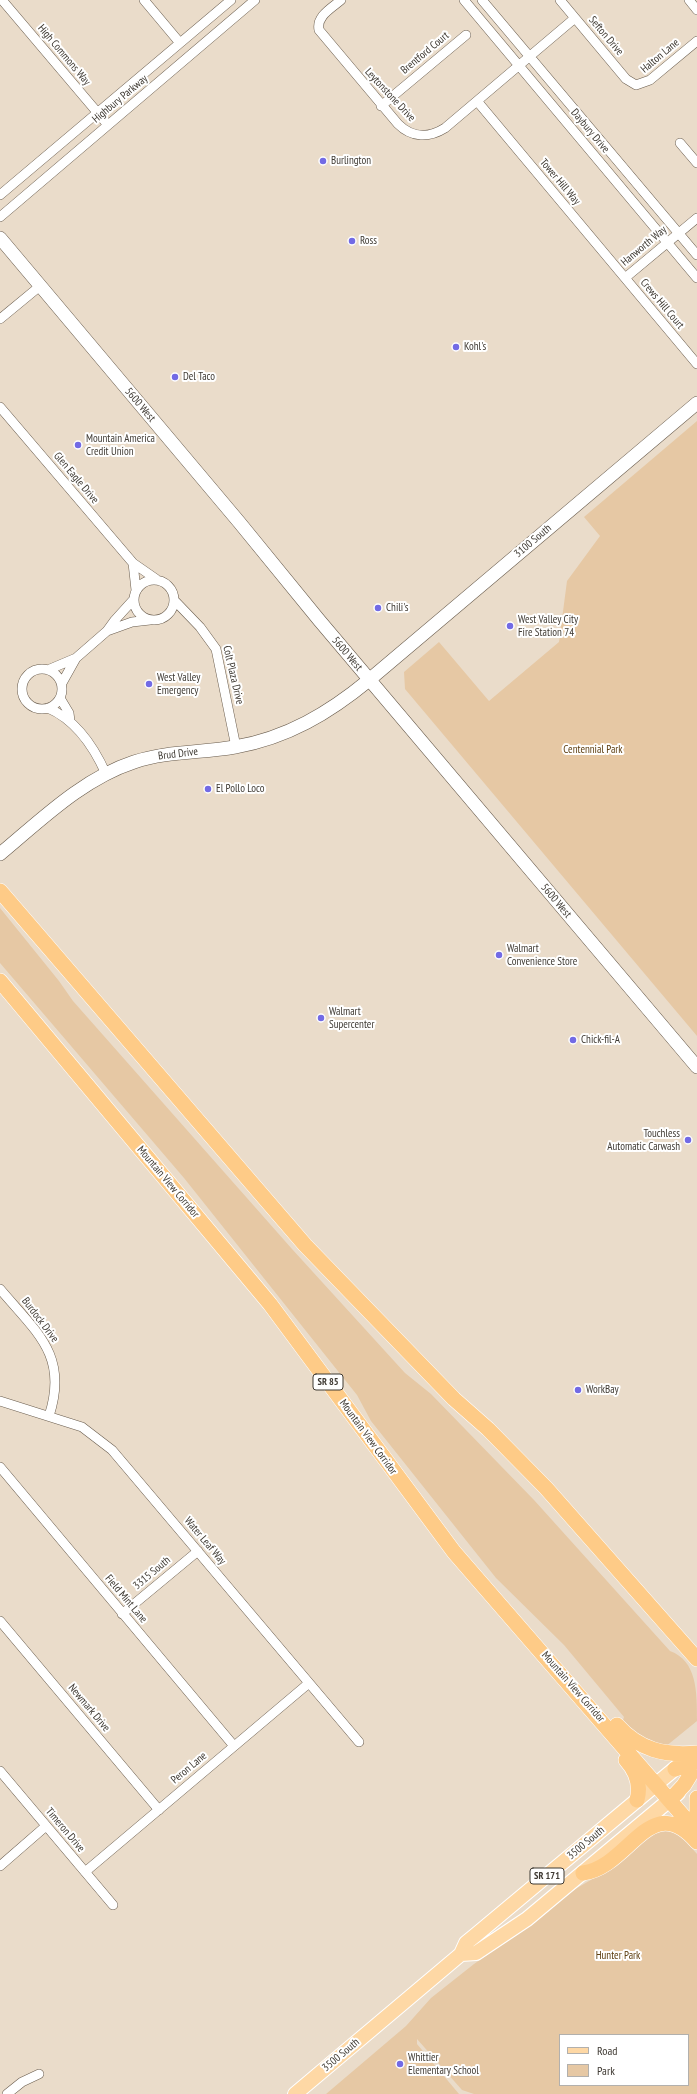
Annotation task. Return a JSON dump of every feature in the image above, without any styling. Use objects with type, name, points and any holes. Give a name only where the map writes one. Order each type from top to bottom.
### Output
[{"type":"highway","points":[[0,891],[305,1245],[454,1399],[488,1429],[526,1468],[621,1571],[697,1659]]},
{"type":"highway","name":"Mountain View Corridor","points":[[0,981],[270,1304],[435,1528],[697,1832]]},
{"type":"highway","points":[[621,1571],[649,1592],[697,1648]]},
{"type":"highway","points":[[486,1589],[515,1632],[630,1764],[638,1781],[637,1800]]},
{"type":"highway","points":[[517,1622],[546,1643],[631,1738],[658,1752],[696,1757]]},
{"type":"highway","points":[[675,1769],[696,1757]]},
{"type":"highway","points":[[670,1800],[684,1785],[696,1757]]},
{"type":"highway","points":[[697,1798],[697,1819]]},
{"type":"highway","points":[[583,1873],[601,1868],[650,1828],[659,1824],[669,1823],[678,1825],[686,1830],[697,1842]]},
{"type":"main road","name":"5600 West","points":[[0,238],[239,522],[369,680],[697,1067]]},
{"type":"main road","name":"3100 South","points":[[369,680],[697,403]]},
{"type":"main road","name":"Brud Drive","points":[[0,854],[73,794],[106,774],[134,762],[156,756],[236,747],[276,736],[305,724],[327,712],[369,680]]},
{"type":"main road","name":"3500 South","points":[[295,2094],[461,1954],[466,1943],[675,1769]]},
{"type":"main road","name":"3500 South","points":[[461,1954],[476,1953],[527,1919],[697,1777]]},
{"type":"street","name":"High Commons Way","points":[[2,0],[108,125]]},
{"type":"street","points":[[144,0],[180,43]]},
{"type":"street","name":"Highbury Parkway","points":[[0,195],[231,0]]},
{"type":"street","name":"Highbury Parkway","points":[[0,217],[255,0]]},
{"type":"street","name":"Leytonstone Drive","points":[[341,0],[324,15],[319,23],[321,33],[381,106],[406,131],[424,135],[441,131],[575,18]]},
{"type":"street","name":"Daybury Drive","points":[[464,0],[697,278]]},
{"type":"street","name":"Daybury Drive","points":[[482,0],[697,255]]},
{"type":"street","name":"Sefton Drive","points":[[560,0],[626,79],[636,85]]},
{"type":"street","points":[[689,0],[697,10]]},
{"type":"street","name":"Brentford Court","points":[[381,106],[466,35]]},
{"type":"street","name":"Halton Lane","points":[[636,85],[650,80],[697,40]]},
{"type":"street","name":"Tower Hill Way","points":[[476,101],[625,278]]},
{"type":"street","points":[[680,144],[697,163]]},
{"type":"street","name":"Hanworth Way","points":[[625,278],[697,218]]},
{"type":"street","name":"Crews Hill Court","points":[[625,278],[697,364]]},
{"type":"street","points":[[0,320],[40,286]]},
{"type":"street","name":"Glen Eagle Drive","points":[[0,407],[133,563],[156,579]]},
{"type":"street","points":[[133,563],[135,595],[139,613],[152,620]]},
{"type":"street","points":[[50,670],[76,658],[107,631],[144,582],[156,579],[170,586],[174,593],[175,601],[170,613],[164,618],[132,622],[107,631]]},
{"type":"street","name":"Colt Plaza Drive","points":[[175,601],[210,638],[217,652],[236,747]]},
{"type":"street","points":[[170,613],[190,616]]},
{"type":"street","points":[[62,683],[76,658]]},
{"type":"street","points":[[39,668],[50,670],[57,675],[62,683],[63,690],[60,698],[55,704],[48,708],[40,709],[31,706],[25,700],[22,683],[29,673],[39,668]]},
{"type":"street","points":[[60,698],[69,713],[70,721]]},
{"type":"street","points":[[48,708],[70,721],[96,753],[106,774]]},
{"type":"street","name":"Burdock Drive","points":[[0,1289],[41,1338],[53,1361],[56,1384],[49,1416]]},
{"type":"street","name":"Water Leaf Way","points":[[0,1401],[82,1427],[107,1445],[359,1742]]},
{"type":"street","name":"Field Mint Lane","points":[[0,1467],[234,1746]]},
{"type":"street","name":"3315 South","points":[[122,1614],[198,1551]]},
{"type":"street","name":"Newmark Drive","points":[[0,1621],[159,1810]]},
{"type":"street","name":"Peron Lane","points":[[85,1872],[309,1683]]},
{"type":"street","name":"Timeron Drive","points":[[0,1771],[113,1905]]},
{"type":"street","points":[[0,1866],[46,1826]]},
{"type":"street","points":[[7,2094],[22,2082],[39,2074]]},
{"type":"green space","name":"Centennial Park","points":[[697,421],[697,1036],[405,689],[404,672],[439,642],[489,701],[559,642],[567,581],[600,536],[584,517]]},
{"type":"green space","points":[[0,908],[59,981],[73,1001],[292,1249],[405,1373],[431,1394],[534,1500],[670,1651],[686,1662],[694,1678],[696,1688],[697,1721],[665,1747],[649,1742],[622,1723],[624,1717],[564,1645],[496,1578],[371,1421],[357,1395],[184,1178],[0,963]]},
{"type":"green space","name":"Hunter Park","points":[[660,1828],[680,1835],[697,1854],[697,2094],[474,2094],[462,2090],[417,2039],[417,2044],[459,2094],[326,2094],[406,2026],[431,1998],[474,1964],[526,1928],[570,1892],[596,1877],[649,1833]]},
{"type":"place","name":"Burlington","points":[[323,161]]},
{"type":"place","name":"Ross","points":[[352,241]]},
{"type":"place","name":"Kohl's","points":[[456,347]]},
{"type":"place","name":"Del Taco","points":[[175,377]]},
{"type":"place","name":"Mountain America Credit Union","points":[[78,445]]},
{"type":"place","name":"Chili's","points":[[378,608]]},
{"type":"place","name":"West Valley City Fire Station 74","points":[[510,626]]},
{"type":"place","name":"West Valley Emergency","points":[[149,684]]},
{"type":"place","name":"El Pollo Loco","points":[[208,789]]},
{"type":"place","name":"Walmart Convenience Store","points":[[499,955]]},
{"type":"place","name":"Walmart Supercenter","points":[[321,1018]]},
{"type":"place","name":"Chick-fil-A","points":[[573,1040]]},
{"type":"place","name":"Touchless Automatic Carwash","points":[[688,1140]]},
{"type":"place","name":"WorkBay","points":[[578,1390]]},
{"type":"place","name":"Whittier Elementary School","points":[[400,2064]]}]
